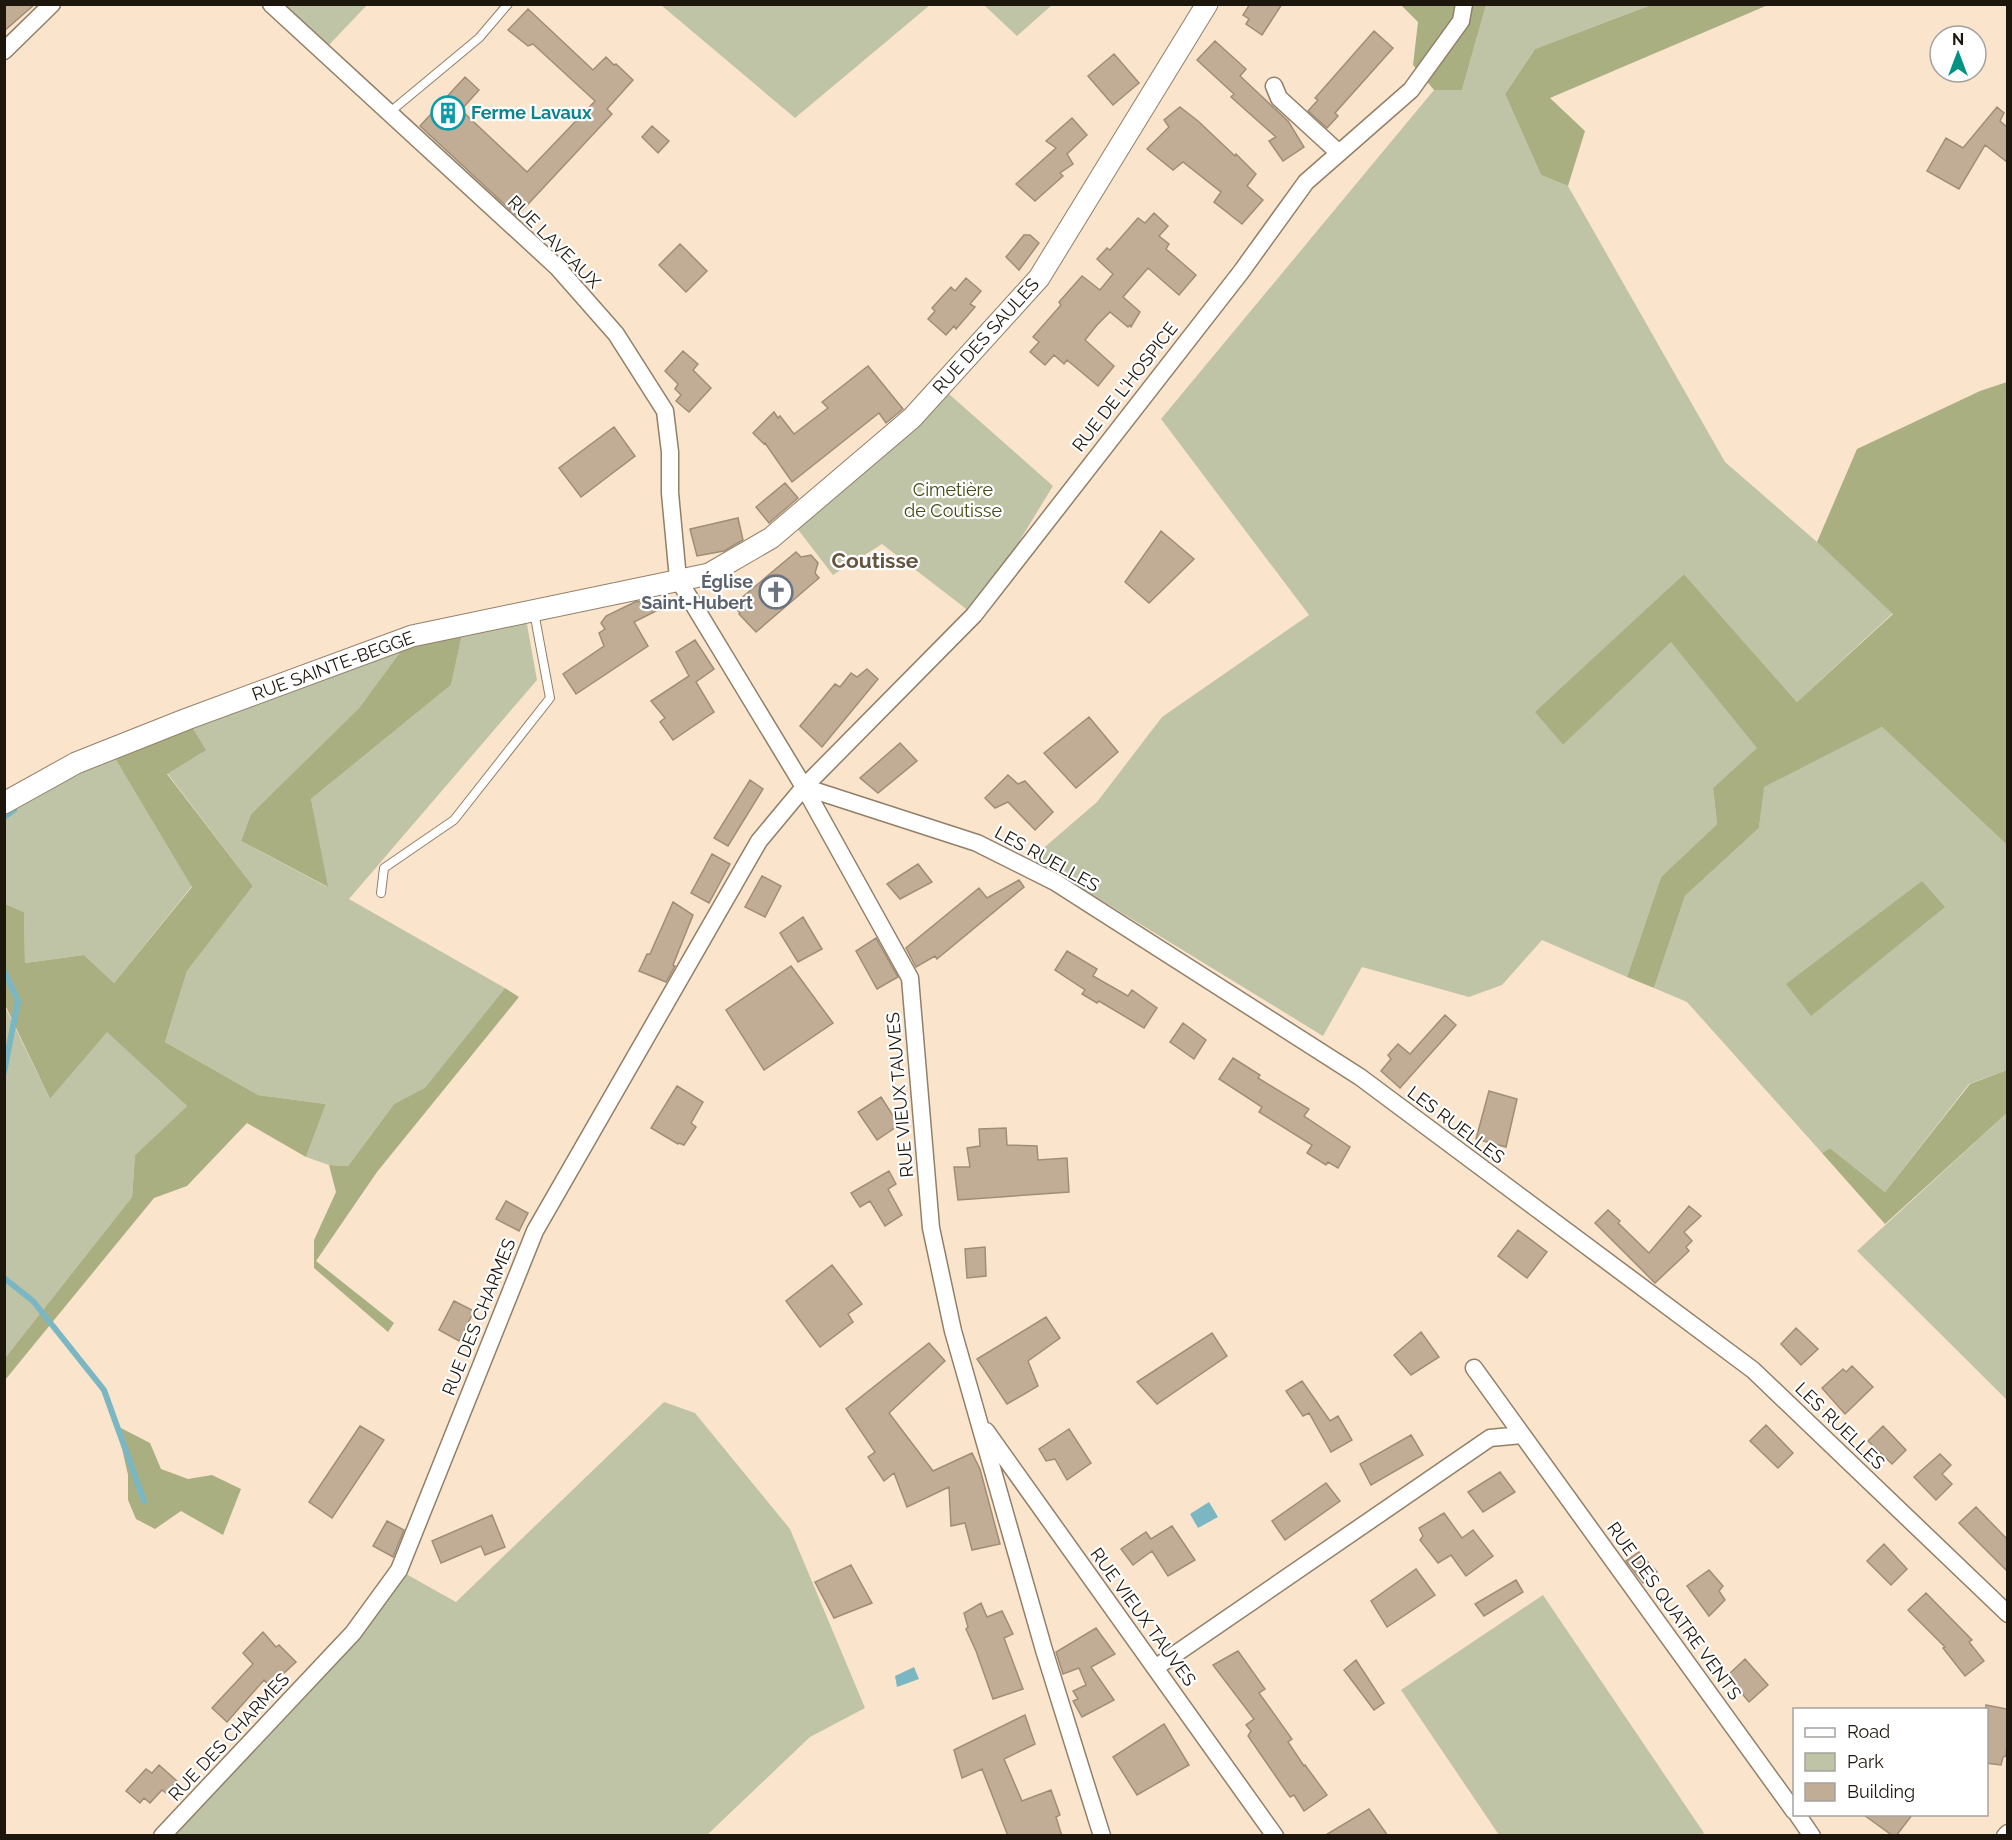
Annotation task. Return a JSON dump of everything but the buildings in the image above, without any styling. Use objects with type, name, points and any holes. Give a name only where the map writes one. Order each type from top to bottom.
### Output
[{"type":"street","points":[[4,51],[52,4]]},
{"type":"street","name":"RUE LAVEAUX","points":[[271,4],[557,267],[616,334],[664,411],[670,452],[670,493],[678,579]]},
{"type":"street","name":"RUE DES SAULES","points":[[678,579],[709,574],[771,538],[912,418],[1039,278],[1207,4]]},
{"type":"street","name":"RUE DE L'HOSPICE","points":[[804,787],[974,615],[1241,272],[1306,182],[1411,90],[1461,21],[1464,4]]},
{"type":"street","points":[[1274,86],[1279,98],[1339,153]]},
{"type":"street","name":"RUE SAINTE-BEGGE","points":[[4,803],[76,763],[187,719],[412,636],[534,612],[678,579]]},
{"type":"street","name":"RUE VIEUX TAUVES","points":[[678,579],[804,787],[910,978],[931,1228],[953,1331],[1044,1650],[1102,1836]]},
{"type":"street","name":"LES RUELLES","points":[[804,787],[977,843],[1055,882],[1360,1077],[1753,1370],[2007,1614]]},
{"type":"street","name":"RUE DES CHARMES","points":[[162,1836],[353,1634],[399,1570],[535,1231],[759,842],[804,787]]},
{"type":"street","name":"RUE DES QUATRE VENTS","points":[[1474,1368],[1793,1809]]},
{"type":"street","name":"RUE VIEUX TAUVES","points":[[979,1422],[1275,1836]]},
{"type":"street","points":[[1155,1668],[1490,1438],[1522,1435]]},
{"type":"street","name":"RUE DES QUATRE VENTS","points":[[1798,1816],[1812,1836]]},
{"type":"lane","points":[[390,112],[479,38],[508,4]]},
{"type":"lane","points":[[381,893],[384,868],[454,820],[550,698],[534,612]]},
{"type":"green space","points":[[283,5],[367,5],[328,46]]},
{"type":"green space","points":[[661,5],[930,5],[795,118]]},
{"type":"green space","points":[[984,5],[1052,5],[1017,36]]},
{"type":"green space","points":[[1401,5],[1486,5],[1462,90],[1434,90],[1413,65],[1418,22]]},
{"type":"green space","points":[[1486,5],[1651,5],[1535,49],[1505,94],[1541,175],[1568,186],[1725,462],[1817,542],[1893,613],[1797,702],[1684,574],[1536,712],[1563,745],[1671,641],[1758,748],[1713,788],[1717,824],[1661,877],[1627,977],[1542,940],[1502,985],[1469,997],[1362,967],[1323,1036],[1032,858],[1097,802],[1162,717],[1309,615],[1161,419],[1434,90],[1462,90]]},
{"type":"green space","points":[[1651,5],[1768,5],[1550,98],[1585,131],[1568,186],[1541,175],[1505,94],[1535,49]]},
{"type":"green space","points":[[2007,382],[2007,845],[1882,727],[1764,787],[1759,828],[1685,896],[1654,988],[1627,977],[1661,877],[1717,824],[1713,788],[1757,748],[1671,642],[1563,745],[1535,712],[1684,574],[1797,702],[1893,614],[1817,542],[1857,449],[1980,391]]},
{"type":"green space","name":"Cimetière de Coutisse","points":[[949,394],[1053,486],[974,615],[882,544],[833,575],[796,527]]},
{"type":"green space","points":[[525,613],[537,680],[349,899],[505,988],[425,1089],[394,1104],[348,1166],[329,1165],[306,1157],[326,1104],[258,1095],[165,1042],[187,971],[253,886],[167,773],[187,719],[412,636],[359,708],[251,814],[241,841],[327,887],[311,799],[451,685],[464,626]]},
{"type":"green space","points":[[464,626],[451,685],[311,799],[328,887],[241,841],[251,814],[359,708],[412,636]]},
{"type":"green space","points":[[187,719],[206,750],[167,774],[253,886],[187,971],[165,1042],[258,1095],[326,1104],[306,1157],[247,1123],[187,1186],[154,1198],[5,1380],[5,1358],[132,1197],[135,1155],[187,1106],[107,1032],[50,1099],[5,1005],[5,904],[24,912],[25,963],[84,955],[114,983],[192,887],[110,750]]},
{"type":"green space","points":[[1882,727],[2007,845],[2007,1070],[1969,1084],[1885,1192],[1830,1148],[1822,1153],[1687,1002],[1654,988],[1685,896],[1759,828],[1763,787]]},
{"type":"green space","points":[[110,750],[192,886],[114,983],[84,955],[25,963],[24,912],[5,904],[5,803]]},
{"type":"green space","points":[[1922,881],[1945,907],[1811,1016],[1786,984]]},
{"type":"green space","points":[[505,988],[519,997],[377,1172],[316,1261],[394,1323],[388,1332],[314,1268],[314,1240],[336,1192],[329,1165],[348,1166],[394,1104],[425,1088]]},
{"type":"green space","points":[[4,1005],[50,1099],[107,1031],[187,1106],[135,1155],[132,1197],[5,1358]]},
{"type":"green space","points":[[2007,1070],[2007,1113],[1885,1224],[1822,1153],[1830,1148],[1885,1192],[1970,1084]]},
{"type":"green space","points":[[2007,1113],[2007,1400],[1857,1251]]},
{"type":"green space","points":[[664,1402],[695,1413],[790,1529],[865,1708],[810,1737],[707,1835],[162,1836],[399,1570],[456,1602]]},
{"type":"green space","points":[[117,1426],[150,1443],[161,1469],[188,1479],[212,1475],[241,1489],[223,1535],[181,1511],[155,1529],[136,1519],[128,1500],[128,1475]]},
{"type":"green space","points":[[1543,1595],[1704,1833],[1701,1835],[1499,1835],[1401,1690]]},
{"type":"water","points":[[1209,1502],[1218,1517],[1198,1528],[1190,1514]]},
{"type":"water","points":[[914,1667],[919,1679],[897,1687],[895,1676]]},
{"type":"waterway","points":[[4,817],[14,810]]},
{"type":"waterway","points":[[4,971],[18,1001],[4,1072]]},
{"type":"waterway","points":[[4,1278],[33,1301],[104,1390],[144,1501]]},
{"type":"place","name":"Ferme Lavaux","points":[[448,113]]},
{"type":"place","name":"Église Saint-Hubert","points":[[776,592]]},
{"type":"district","name":"Coutisse","points":[[875,561]]}]
